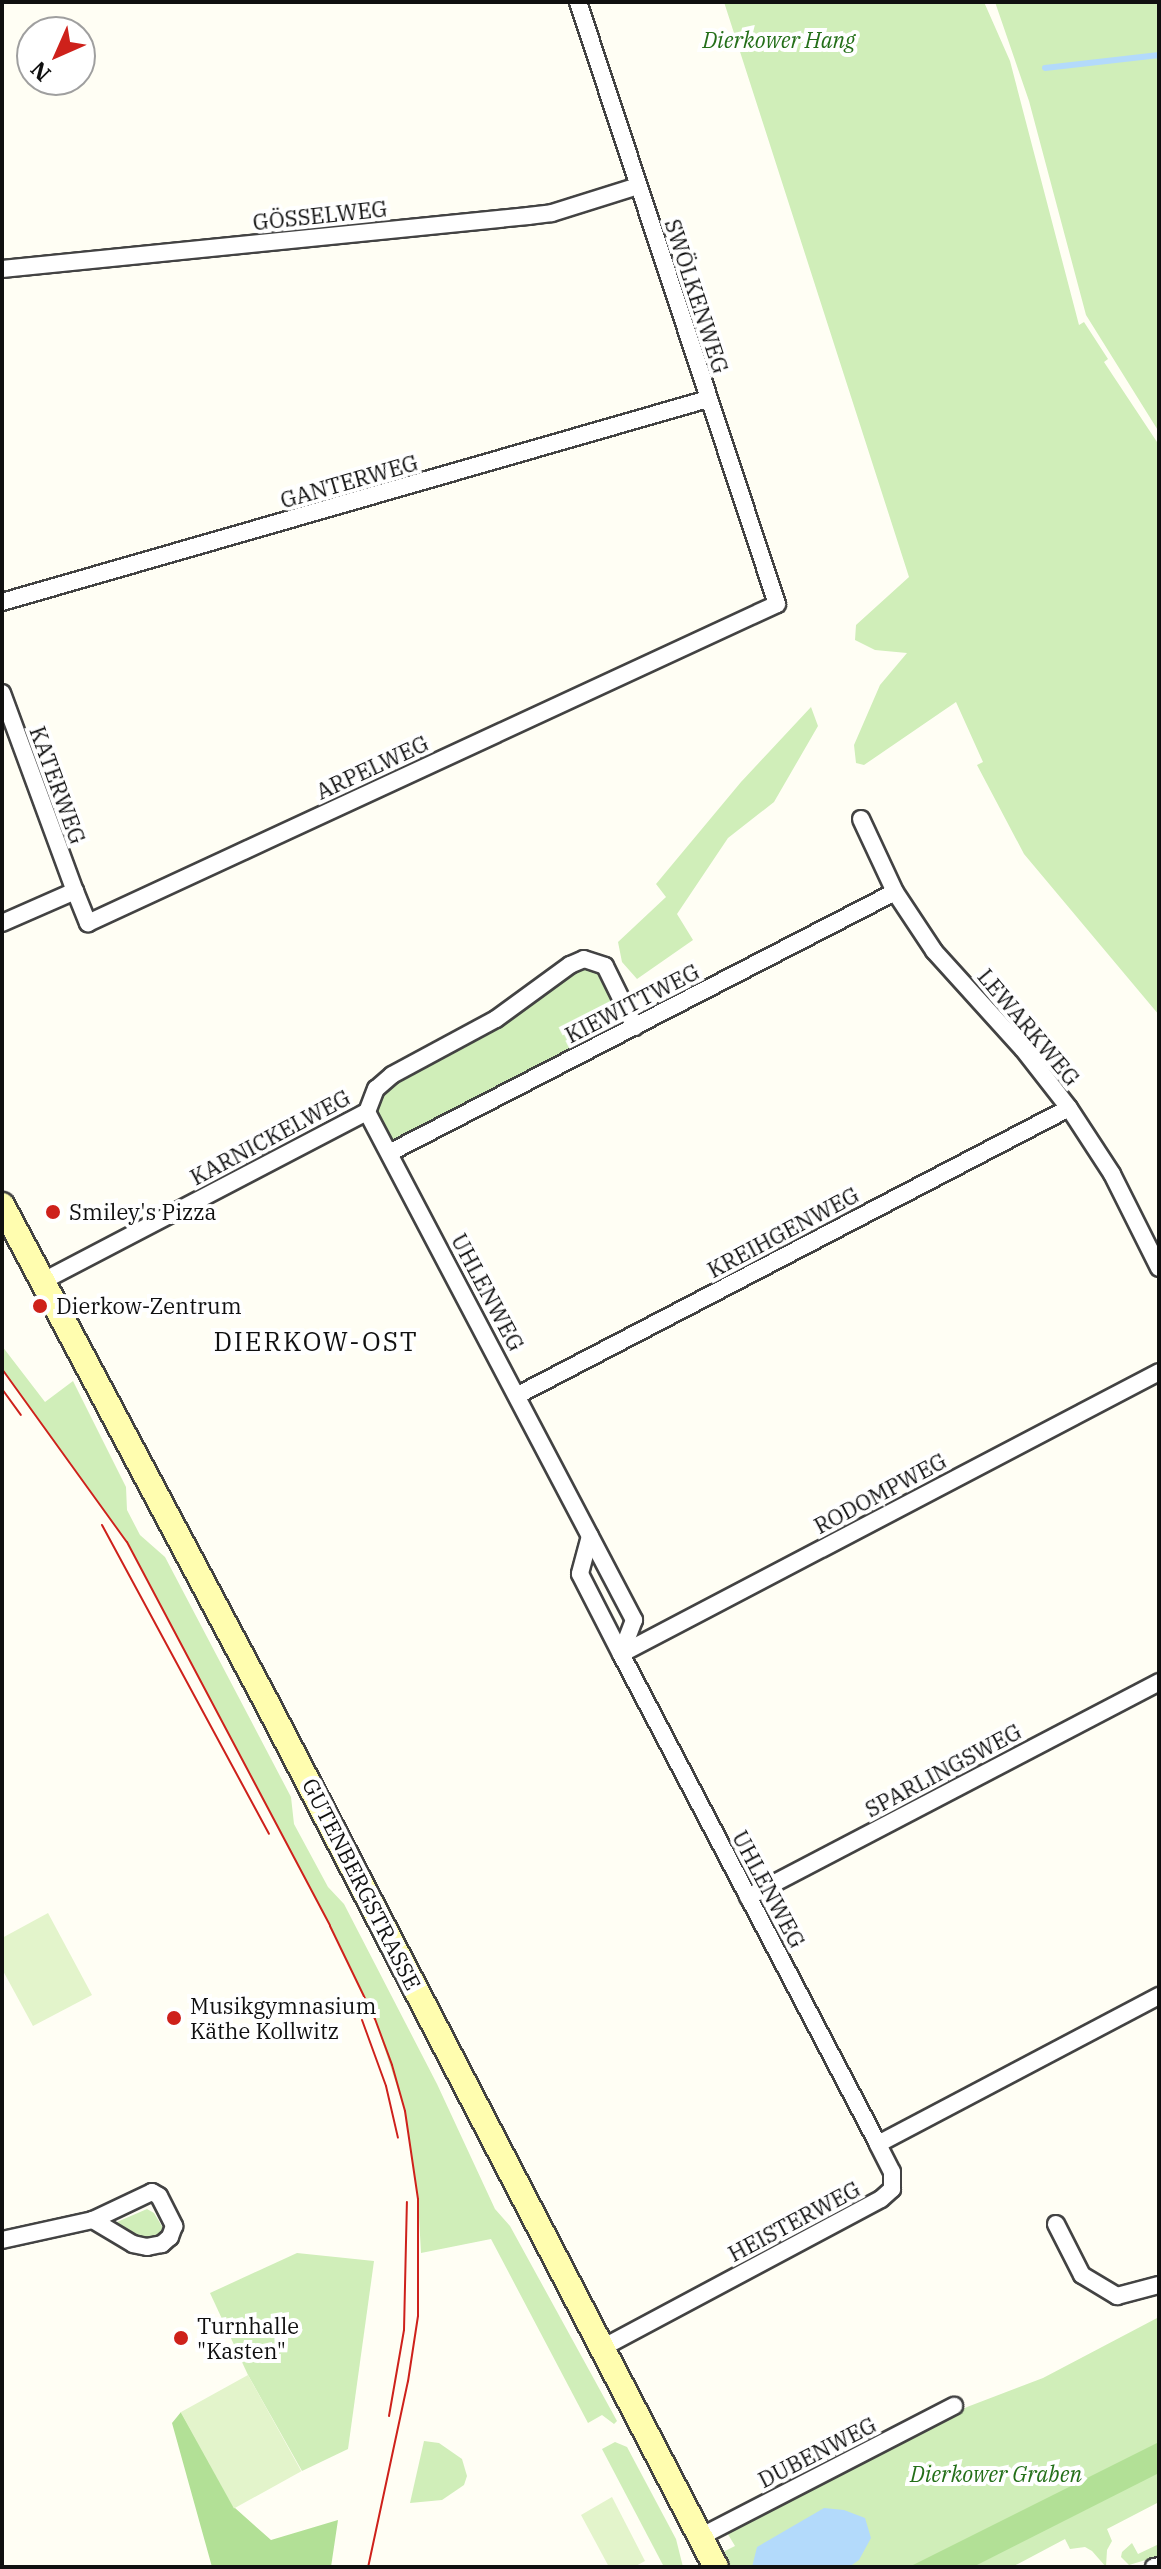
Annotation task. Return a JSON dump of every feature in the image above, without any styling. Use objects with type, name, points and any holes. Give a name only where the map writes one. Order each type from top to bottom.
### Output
[{"type":"street","name":"SWÖLKENWEG","points":[[578,2],[777,604]]},
{"type":"street","name":"GÖSSELWEG","points":[[2,269],[552,213],[638,186]]},
{"type":"street","name":"GANTERWEG","points":[[2,602],[708,399]]},
{"type":"street","name":"ARPELWEG","points":[[75,891],[88,923],[777,604]]},
{"type":"street","name":"KATERWEG","points":[[2,693],[75,891]]},
{"type":"street","name":"LEWARKWEG","points":[[861,819],[895,892],[934,951],[1023,1049],[1069,1108],[1125,1198],[1159,1268]]},
{"type":"street","points":[[2,923],[75,891]]},
{"type":"street","name":"KIEWITTWEG","points":[[389,1153],[895,892]]},
{"type":"street","name":"KARNICKELWEG","points":[[45,1280],[367,1112],[376,1089],[392,1075],[496,1019],[584,959],[605,966],[635,1027]]},
{"type":"street","name":"KREIHGENWEG","points":[[518,1395],[1069,1108]]},
{"type":"street","name":"UHLENWEG","points":[[367,1112],[634,1620],[621,1654]]},
{"type":"street","name":"GUTENBERGSTRASSE","points":[[2,1205],[45,1280],[708,2552]]},
{"type":"street","name":"RODOMPWEG","points":[[621,1654],[1159,1372]]},
{"type":"street","name":"UHLENWEG","points":[[590,1536],[580,1574],[878,2144]]},
{"type":"street","name":"SPARLINGSWEG","points":[[748,1897],[1159,1682]]},
{"type":"street","points":[[878,2144],[1159,1996]]},
{"type":"street","name":"HEISTERWEG","points":[[602,2348],[881,2199],[892,2189],[892,2172],[878,2144]]},
{"type":"street","points":[[2,2240],[93,2220],[152,2192],[159,2196],[174,2226],[170,2237],[162,2244],[147,2247],[133,2244],[93,2220]]},
{"type":"street","points":[[1056,2224],[1082,2275],[1117,2296],[1159,2285]]},
{"type":"street","name":"DUBENWEG","points":[[708,2552],[954,2406]]},
{"type":"green space","name":"Dierkower Hang","points":[[724,2],[984,2],[1010,61],[1079,325],[1084,322],[1108,359],[1104,362],[1159,445],[1159,1015],[1024,854],[977,765],[983,762],[956,702],[864,765],[856,763],[854,745],[880,685],[907,653],[875,650],[855,640],[856,625],[909,577]]},
{"type":"green space","points":[[995,2],[1159,2],[1159,432],[1086,315],[1029,101]]},
{"type":"green space","points":[[811,707],[818,726],[774,802],[728,838],[677,914],[693,940],[637,979],[622,962],[618,942],[666,897],[656,884],[741,782]]},
{"type":"green space","points":[[594,959],[635,1027],[389,1153],[367,1112],[376,1089]]},
{"type":"green space","points":[[2,1346],[45,1402],[73,1381],[126,1487],[127,1510],[140,1535],[165,1557],[291,1797],[294,1824],[328,1887],[344,1904],[437,2084],[495,2209],[510,2226],[617,2421],[614,2424],[602,2415],[588,2423],[491,2239],[421,2253],[418,2199],[405,2111],[375,2019],[330,1926],[127,1542],[2,1369]]},
{"type":"green space","points":[[48,1913],[92,1995],[33,2026],[2,1969],[2,1938]]},
{"type":"green space","points":[[147,2209],[154,2213],[163,2228],[159,2236],[137,2239],[110,2225]]},
{"type":"green space","points":[[297,2253],[374,2261],[348,2449],[302,2471],[248,2375],[210,2293]]},
{"type":"green space","name":"Dierkower Graben","points":[[1159,2317],[1159,2502],[1107,2529],[1112,2541],[1107,2550],[1106,2567],[1085,2547],[1070,2549],[1065,2539],[1012,2567],[693,2567],[735,2546],[726,2531],[730,2528],[967,2407],[1043,2378]]},
{"type":"green space","points":[[248,2375],[301,2471],[234,2509],[181,2412]]},
{"type":"green space","points":[[181,2412],[235,2508],[271,2540],[338,2520],[331,2567],[212,2567],[172,2423]]},
{"type":"green space","points":[[424,2441],[439,2443],[462,2459],[467,2476],[464,2485],[442,2500],[410,2503]]},
{"type":"green space","points":[[615,2442],[627,2447],[676,2539],[683,2567],[664,2567],[602,2449]]},
{"type":"green space","points":[[1157,2443],[1159,2473],[973,2567],[909,2567]]},
{"type":"green space","points":[[612,2497],[645,2561],[634,2567],[609,2567],[581,2515]]},
{"type":"green space","points":[[1132,2543],[1138,2554],[1159,2544],[1159,2556],[1129,2565],[1121,2557]]},
{"type":"water","points":[[824,2508],[844,2510],[865,2518],[871,2538],[859,2560],[849,2567],[752,2567],[757,2547]]},
{"type":"waterway","points":[[1045,68],[1159,55]]},
{"type":"tram line","points":[[2,1369],[127,1542],[330,1926],[375,2019],[392,2065],[405,2111],[418,2199],[418,2316],[408,2381],[368,2567]]},
{"type":"tram line","points":[[2,1389],[21,1415]]},
{"type":"tram line","points":[[102,1525],[269,1834]]},
{"type":"tram line","points":[[362,2020],[386,2086],[398,2138]]},
{"type":"tram line","points":[[389,2416],[404,2330],[407,2202]]},
{"type":"place","name":"Smiley's Pizza","points":[[53,1212]]},
{"type":"place","name":"Dierkow-Zentrum","points":[[40,1306]]},
{"type":"place","name":"Musikgymnasium Käthe Kollwitz","points":[[174,2018]]},
{"type":"place","name":"Turnhalle \"Kasten\"","points":[[181,2338]]},
{"type":"district","name":"DIERKOW-OST","points":[[316,1342]]}]
